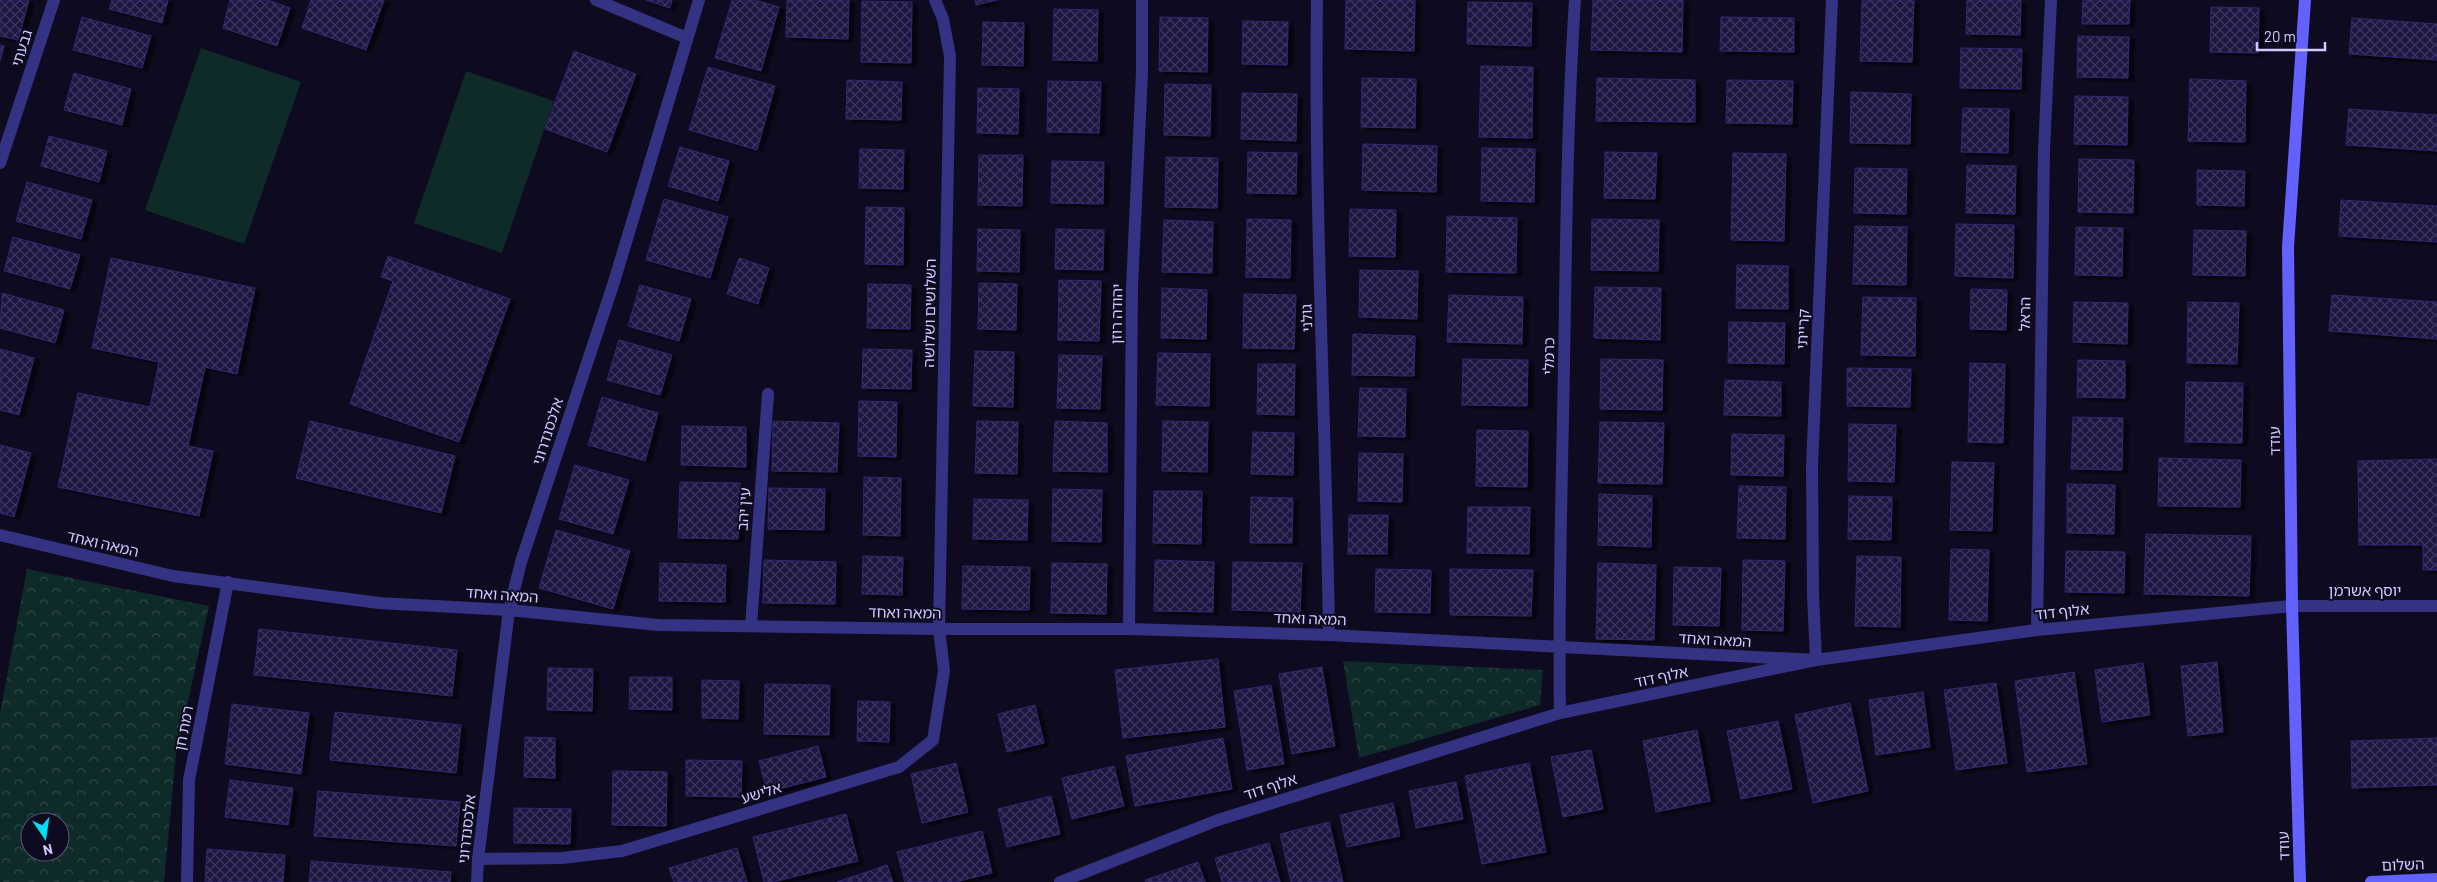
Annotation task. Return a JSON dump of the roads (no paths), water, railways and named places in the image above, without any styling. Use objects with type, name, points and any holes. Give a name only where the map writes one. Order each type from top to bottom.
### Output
[{"type":"street","name":"גבעתי","points":[[0,163],[54,0]]},
{"type":"street","points":[[596,0],[687,38]]},
{"type":"street","name":"אלכסנדרוני","points":[[478,882],[478,859],[509,610],[521,562],[614,282],[699,0]]},
{"type":"street","name":"השלושים ושלושה","points":[[935,0],[943,19],[950,56],[939,629]]},
{"type":"street","name":"יהודה רוזן","points":[[1129,628],[1132,287],[1142,72],[1142,0]]},
{"type":"street","name":"גולני","points":[[1317,0],[1316,108],[1327,478],[1329,635]]},
{"type":"street","name":"כרמלי","points":[[1560,713],[1559,647],[1569,123],[1575,0]]},
{"type":"street","name":"קרייתי","points":[[1816,660],[1813,595],[1812,466],[1832,0]]},
{"type":"street","name":"הראל","points":[[2037,630],[2043,170],[2051,0]]},
{"type":"street","name":"עודד","points":[[2300,882],[2292,606],[2288,247],[2305,0]]},
{"type":"street","name":"עין יהב","points":[[751,626],[768,394]]},
{"type":"street","name":"המאה ואחד","points":[[0,535],[172,576],[380,603],[509,610],[658,625],[939,629],[1129,628],[1329,635],[1816,660]]},
{"type":"street","name":"רמת חן","points":[[187,882],[189,780],[228,582]]},
{"type":"street","name":"אלוף דוד","points":[[1060,882],[1218,820],[1350,777],[1560,713],[1816,660],[2037,630],[2292,606]]},
{"type":"street","name":"יוסף אשרמן","points":[[2292,606],[2437,606]]},
{"type":"street","name":"אלישע","points":[[478,859],[562,858],[622,851],[899,767],[933,740],[944,671],[939,629]]},
{"type":"street","name":"השלום","points":[[2371,882],[2437,879]]}]
